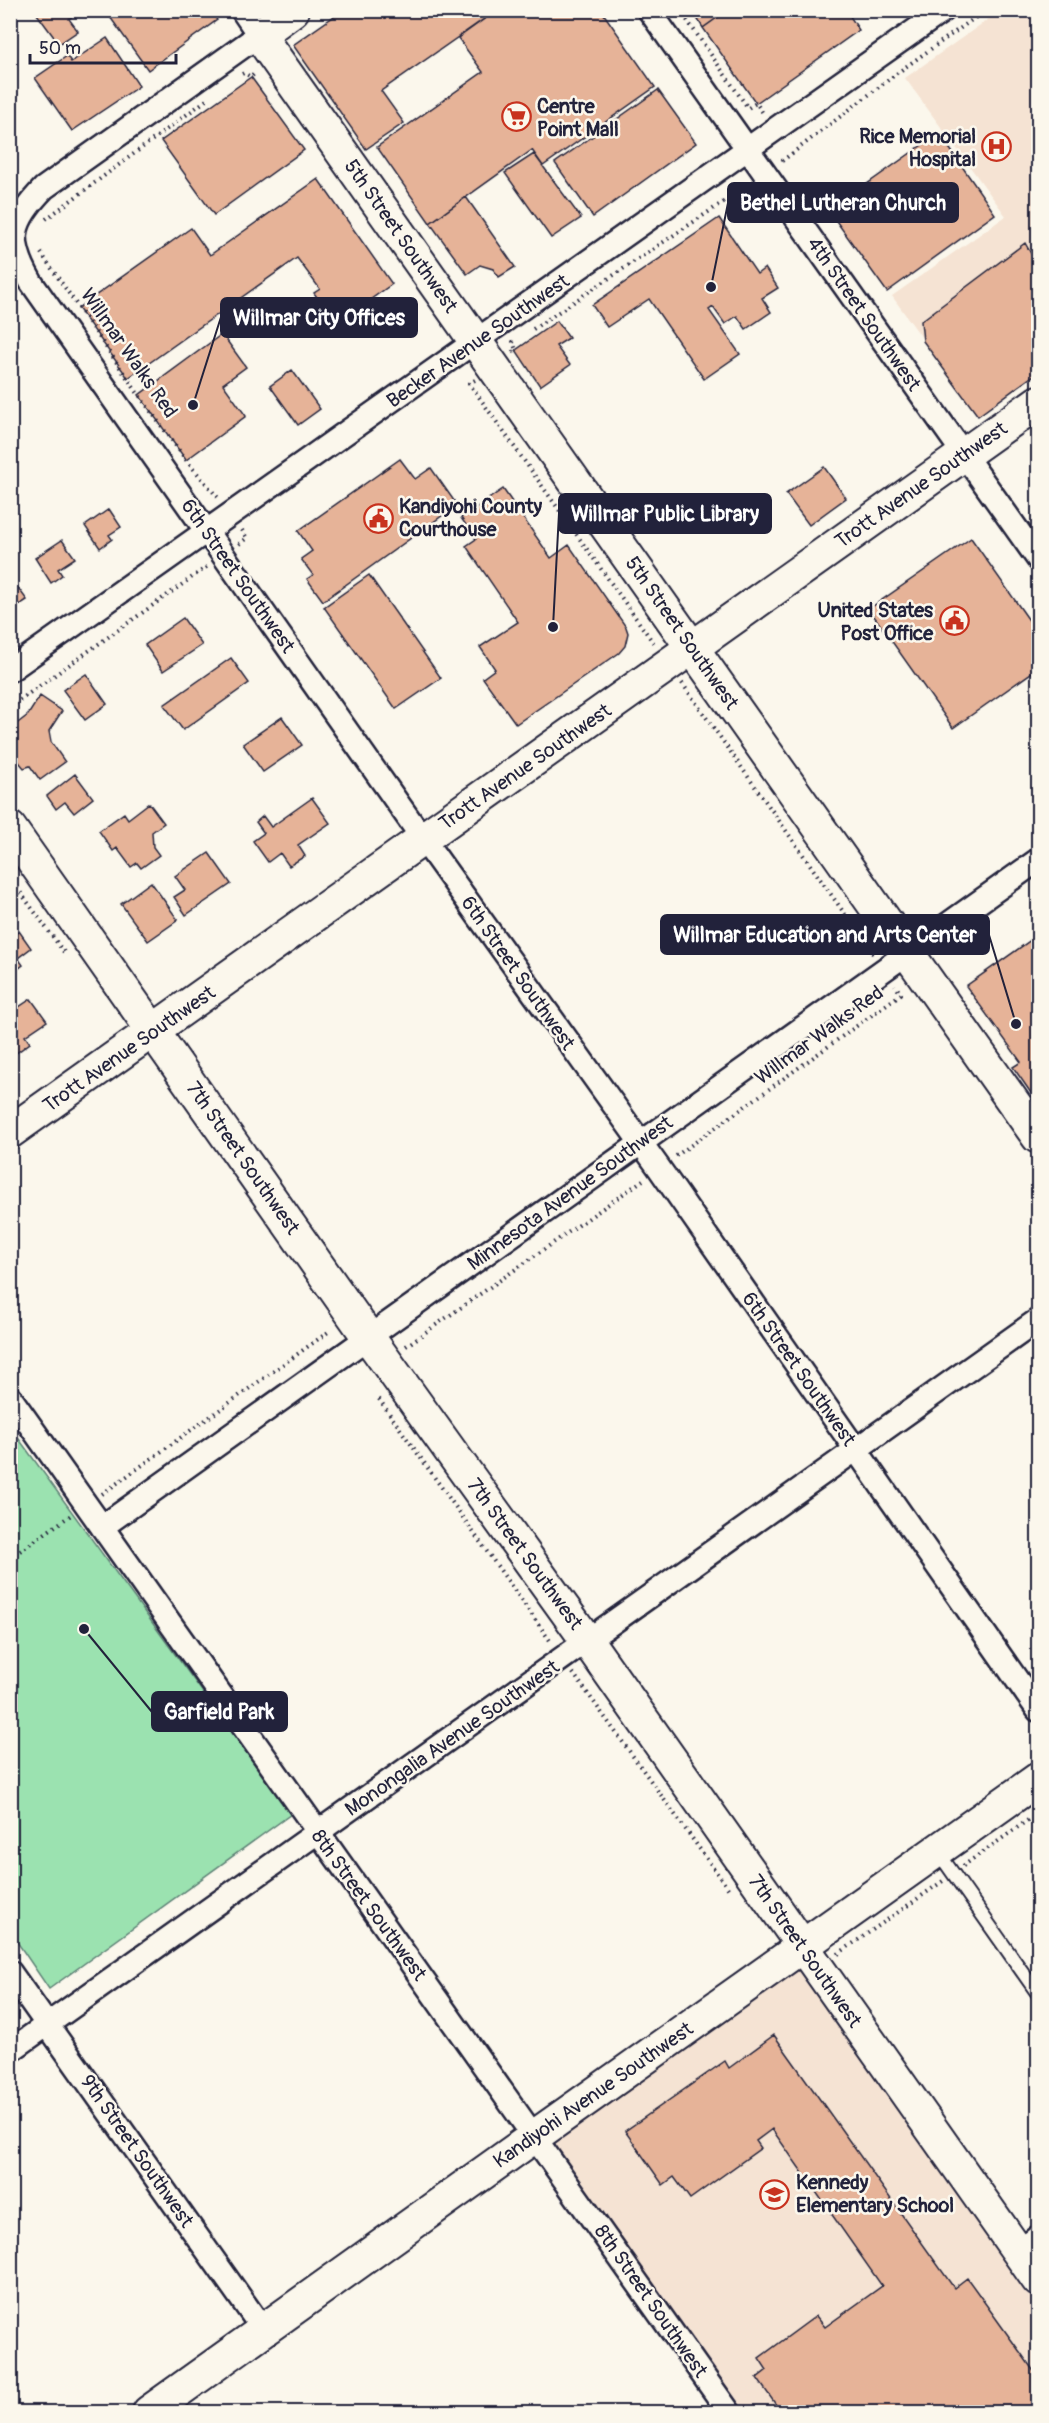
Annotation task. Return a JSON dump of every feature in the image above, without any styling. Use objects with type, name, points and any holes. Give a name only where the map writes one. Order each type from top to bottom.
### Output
[{"type":"street","points":[[258,34],[293,10]]},
{"type":"street","name":"4th Street Southwest","points":[[649,10],[1038,559]]},
{"type":"street","name":"Becker Avenue Southwest","points":[[10,670],[231,514],[485,355],[748,149],[944,10]]},
{"type":"street","name":"6th Street Southwest","points":[[258,34],[44,188],[22,214],[16,228],[18,258],[31,282],[423,839],[659,1168],[1038,1710]]},
{"type":"street","name":"5th Street Southwest","points":[[258,34],[485,355],[681,656],[896,961],[1038,1137]]},
{"type":"street","name":"Trott Avenue Southwest","points":[[10,1132],[1038,402]]},
{"type":"street","name":"7th Street Southwest","points":[[10,828],[154,1031],[367,1351],[588,1642],[802,1947],[1028,2244],[1038,2280]]},
{"type":"street","name":"Minnesota Avenue Southwest","points":[[102,1527],[367,1351],[640,1143],[1038,860]]},
{"type":"street","name":"Monongalia Avenue Southwest","points":[[10,2050],[588,1642],[1038,1320]]},
{"type":"street","name":"8th Street Southwest","points":[[10,1397],[729,2412]]},
{"type":"street","name":"Kandiyohi Avenue Southwest","points":[[149,2412],[1038,1779]]},
{"type":"street","name":"9th Street Southwest","points":[[10,1972],[264,2331]]},
{"type":"lane","points":[[937,1851],[1038,1994]]},
{"type":"path","name":"Willmar Walks Red","points":[[367,1351],[659,1168],[901,994],[896,961],[681,656],[469,383],[485,355],[516,350],[513,342],[793,154],[756,103],[748,108],[680,10]]},
{"type":"path","points":[[795,152],[904,68],[986,10]]},
{"type":"path","points":[[235,80],[244,73],[251,77],[258,34]]},
{"type":"path","points":[[41,223],[216,93]]},
{"type":"path","name":"Willmar Walks Red","points":[[10,706],[247,538],[153,413],[40,252]]},
{"type":"path","points":[[10,878],[71,962]]},
{"type":"path","points":[[324,1321],[331,1330],[367,1351]]},
{"type":"path","points":[[10,1558],[331,1330]]},
{"type":"shaded area","name":"Rice Memorial Hospital","points":[[1000,11],[1038,11],[1038,372],[978,416],[892,296],[1006,216],[905,78]]},
{"type":"shaded area","name":"Kennedy Elementary School","points":[[802,1947],[1038,2280],[1038,2412],[720,2412],[535,2136]]},
{"type":"green space","points":[[19,1439],[291,1814],[49,1989],[11,1933],[10,1445]]},
{"type":"building","points":[[34,10],[81,10],[69,19],[78,31],[59,44]]},
{"type":"building","points":[[105,10],[210,10],[217,20],[148,70]]},
{"type":"building","points":[[343,10],[489,10],[491,14],[381,91],[404,123],[366,149],[293,45]]},
{"type":"building","name":"Centre Point Mall","points":[[497,10],[601,10],[655,87],[543,166],[532,150],[430,223],[377,147],[483,72],[458,38]]},
{"type":"building","points":[[692,10],[728,10],[703,28]]},
{"type":"building","points":[[728,10],[846,10],[859,30],[756,103],[703,28]]},
{"type":"building","points":[[107,38],[139,86],[72,131],[35,78],[67,56],[71,62]]},
{"type":"building","points":[[251,77],[304,150],[214,215],[161,141]]},
{"type":"building","points":[[658,90],[696,143],[593,217],[555,163]]},
{"type":"building","points":[[939,133],[995,214],[887,292],[829,211]]},
{"type":"building","points":[[534,154],[581,218],[551,238],[505,173]]},
{"type":"building","points":[[318,179],[392,284],[336,324],[314,293],[320,289],[297,258],[128,378],[78,308],[191,228],[210,255]]},
{"type":"building","points":[[466,197],[515,267],[499,277],[493,269],[480,265],[467,274],[430,223]]},
{"type":"building","points":[[719,218],[757,274],[765,268],[778,288],[762,298],[771,312],[746,329],[737,316],[725,324],[713,307],[709,310],[740,354],[704,379],[649,299],[607,327],[592,305]]},
{"type":"building","points":[[1025,243],[1038,266],[1038,372],[978,416],[923,341],[921,321]]},
{"type":"building","points":[[557,321],[569,338],[556,346],[570,365],[540,386],[516,350]]},
{"type":"building","points":[[222,334],[246,367],[223,384],[246,416],[186,460],[139,395]]},
{"type":"building","points":[[292,370],[320,409],[298,425],[270,386]]},
{"type":"building","name":"Kandiyohi County Courthouse","points":[[400,459],[415,479],[431,468],[457,505],[323,601],[307,579],[313,575],[301,559],[312,551],[298,531]]},
{"type":"building","points":[[824,467],[846,498],[809,525],[786,494]]},
{"type":"building","points":[[503,489],[551,558],[569,545],[628,633],[625,646],[619,653],[516,724],[483,678],[495,669],[480,647],[518,622],[466,546],[476,539],[461,518]]},
{"type":"building","points":[[109,509],[121,527],[109,535],[112,539],[100,548],[85,526]]},
{"type":"building","name":"United States Post Office","points":[[971,538],[1038,633],[1038,668],[953,728],[869,609]]},
{"type":"building","points":[[62,540],[75,558],[58,569],[62,575],[51,583],[35,558]]},
{"type":"building","points":[[369,575],[441,678],[396,709],[324,607]]},
{"type":"building","points":[[10,577],[27,600],[10,611]]},
{"type":"building","points":[[183,618],[202,645],[163,671],[145,645]]},
{"type":"building","points":[[231,658],[249,683],[183,730],[164,705]]},
{"type":"building","points":[[86,674],[107,704],[85,720],[63,690]]},
{"type":"building","points":[[40,696],[62,711],[49,731],[51,742],[65,762],[40,780],[30,766],[24,768],[10,751],[10,729],[28,715]]},
{"type":"building","points":[[282,717],[302,745],[263,772],[243,744]]},
{"type":"building","points":[[75,774],[93,798],[74,813],[65,802],[56,809],[47,796]]},
{"type":"building","points":[[312,798],[330,823],[298,845],[305,856],[289,866],[280,853],[268,862],[253,841],[264,833],[256,822],[263,816],[271,827]]},
{"type":"building","points":[[149,803],[164,823],[152,832],[153,847],[159,855],[141,868],[137,863],[131,867],[117,848],[113,851],[99,831],[124,813],[128,819]]},
{"type":"building","points":[[209,853],[231,884],[186,915],[174,897],[185,890],[175,876]]},
{"type":"building","points":[[151,882],[178,920],[148,941],[121,904]]},
{"type":"building","points":[[19,931],[31,948],[18,958],[23,965],[10,975],[10,938]]},
{"type":"building","points":[[1038,935],[1038,1103],[1013,1067],[1021,1062],[966,986]]},
{"type":"building","points":[[31,999],[47,1021],[25,1036],[30,1043],[12,1056],[10,1013]]},
{"type":"building","points":[[774,2035],[954,2288],[967,2278],[1038,2377],[1038,2412],[781,2412],[757,2378],[767,2370],[759,2358],[816,2316],[825,2327],[882,2286],[772,2129],[756,2141],[761,2148],[690,2199],[674,2177],[663,2185],[625,2131],[725,2061],[729,2068]]},
{"type":"place","name":"Centre Point Mall","points":[[516,117]]},
{"type":"place","name":"Rice Memorial Hospital","points":[[997,147]]},
{"type":"place","name":"Bethel Lutheran Church","points":[[711,287]]},
{"type":"place","name":"Willmar City Offices","points":[[193,405]]},
{"type":"place","name":"Kandiyohi County Courthouse","points":[[378,518]]},
{"type":"place","name":"United States Post Office","points":[[954,621]]},
{"type":"place","name":"Willmar Public Library","points":[[553,627]]},
{"type":"place","name":"Willmar Education and Arts Center","points":[[1016,1024]]},
{"type":"place","name":"Garfield Park","points":[[84,1629]]},
{"type":"place","name":"Kennedy Elementary School","points":[[775,2194]]}]
